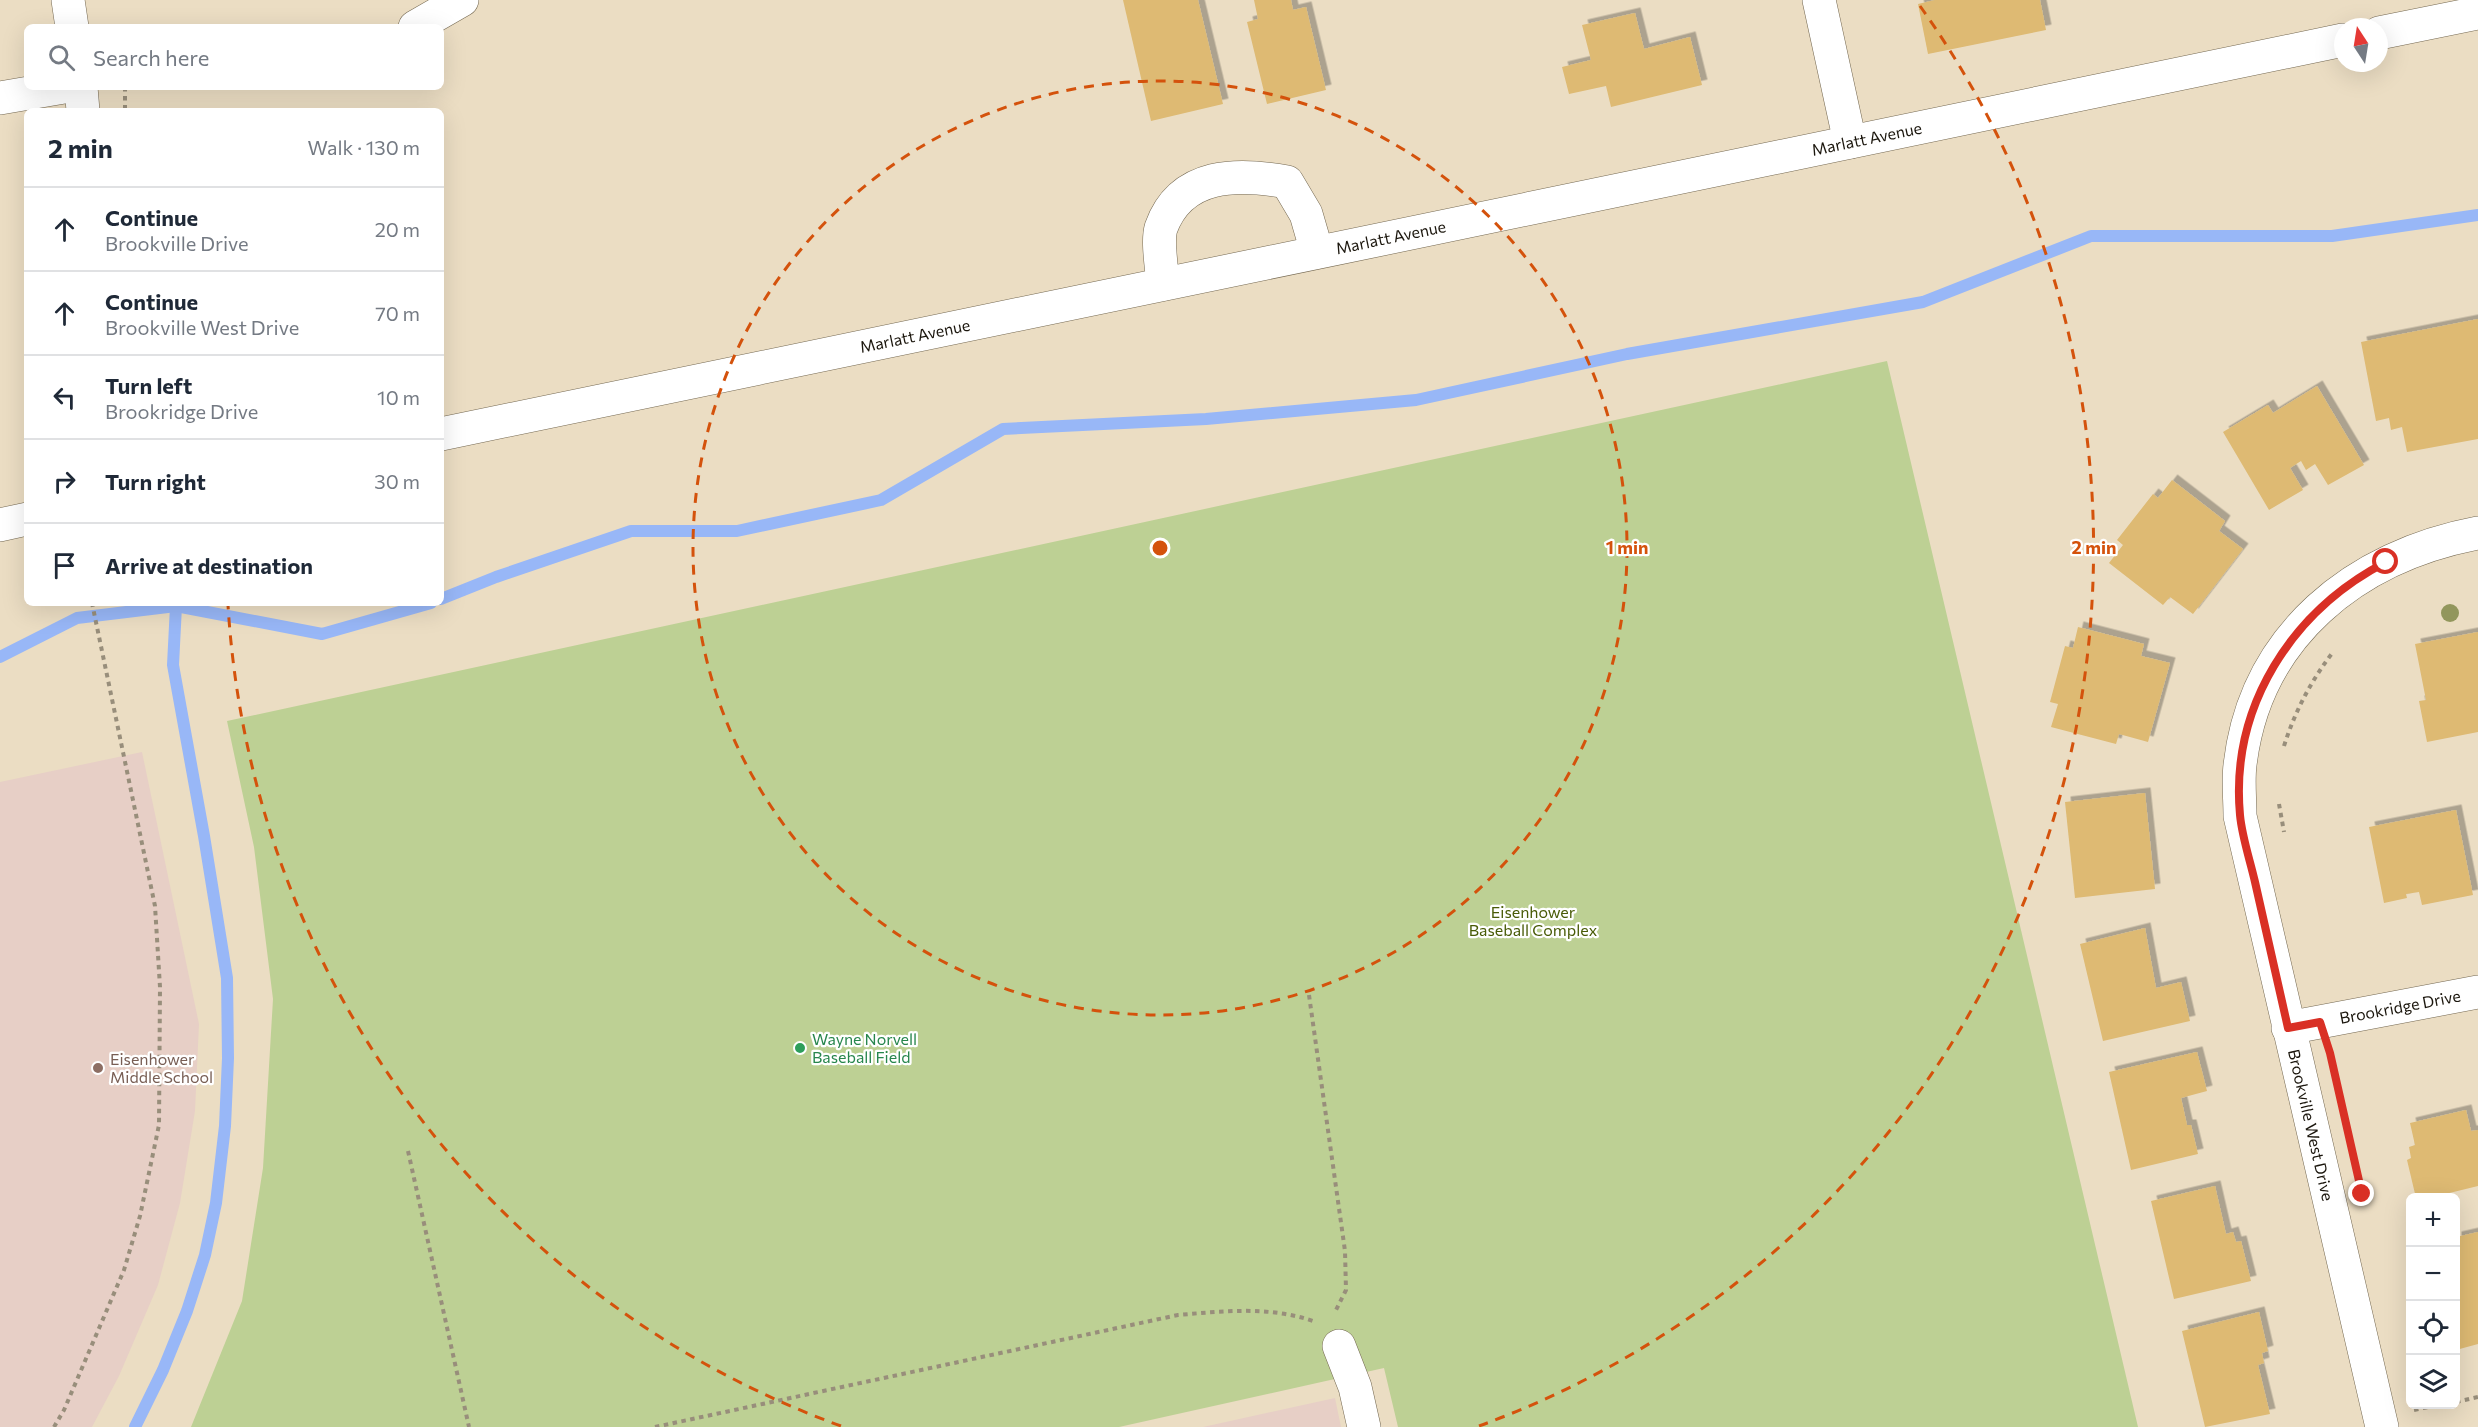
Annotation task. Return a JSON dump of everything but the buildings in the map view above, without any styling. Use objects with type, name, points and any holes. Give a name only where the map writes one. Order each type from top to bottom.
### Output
[{"type":"street","points":[[68,0],[72,24]]},
{"type":"street","points":[[420,24],[462,0]]},
{"type":"street","points":[[1819,0],[1850,142]]},
{"type":"street","points":[[2388,31],[2478,13]]},
{"type":"street","name":"Marlatt Avenue","points":[[444,433],[2334,42]]},
{"type":"street","points":[[0,98],[47,90]]},
{"type":"street","points":[[81,90],[83,108]]},
{"type":"street","points":[[1163,284],[1161,230],[1175,201],[1210,179],[1253,176],[1287,182],[1306,214],[1317,252]]},
{"type":"street","points":[[0,525],[24,520]]},
{"type":"street","name":"Brookville West Drive","points":[[2398,1423],[2288,1028],[2240,816],[2240,765],[2251,715],[2265,682],[2282,652],[2308,620],[2333,596],[2358,577],[2415,550],[2446,539],[2478,533]]},
{"type":"street","name":"Brookridge Drive","points":[[2288,1028],[2478,992]]},
{"type":"street","points":[[1334,1336],[1355,1387],[1364,1427]]},
{"type":"path","points":[[125,90],[125,108]]},
{"type":"path","points":[[54,1427],[64,1410],[124,1270],[140,1216],[159,1125],[160,987],[155,906],[93,606]]},
{"type":"path","points":[[2283,749],[2293,718],[2315,676],[2339,643]]},
{"type":"path","points":[[2278,797],[2286,842]]},
{"type":"path","points":[[655,1427],[1178,1315],[1264,1310],[1295,1315],[1334,1336],[1346,1290],[1345,1251],[1309,995]]},
{"type":"path","points":[[408,1151],[469,1427]]},
{"type":"path","points":[[2460,1401],[2478,1397]]},
{"type":"path","points":[[2398,1423],[2411,1411],[2420,1409]]},
{"type":"shaded area","name":"Eisenhower Middle School","points":[[142,752],[199,1024],[195,1111],[180,1203],[158,1285],[119,1376],[92,1427],[0,1427],[0,782]]},
{"type":"shaded area","points":[[1335,1398],[1341,1427],[1203,1427]]},
{"type":"green space","name":"Eisenhower Baseball Complex","points":[[1887,361],[2138,1427],[1398,1427],[1384,1368],[1119,1427],[191,1427],[242,1301],[263,1168],[273,999],[254,847],[227,721]]},
{"type":"waterway","points":[[444,598],[496,577],[631,531],[737,531],[881,500],[1003,429],[1206,419],[1416,400],[1627,354],[1923,302],[2091,236],[2332,236],[2478,215]]},
{"type":"waterway","points":[[0,657],[77,618],[176,606]]},
{"type":"waterway","points":[[176,606],[322,634],[420,606]]},
{"type":"waterway","points":[[135,1427],[163,1370],[187,1311],[205,1255],[216,1203],[225,1126],[228,1058],[227,978],[173,665],[176,606]]},
{"type":"place","name":"Wayne Norvell Baseball Field","points":[[800,1048]]},
{"type":"place","name":"Eisenhower Middle School","points":[[98,1068]]},
{"type":"route","points":[[2362,1194],[2330,1053],[2320,1022],[2288,1028],[2240,816],[2240,765],[2251,715],[2265,682],[2282,652],[2308,620],[2333,596],[2358,577],[2386,562]]}]
